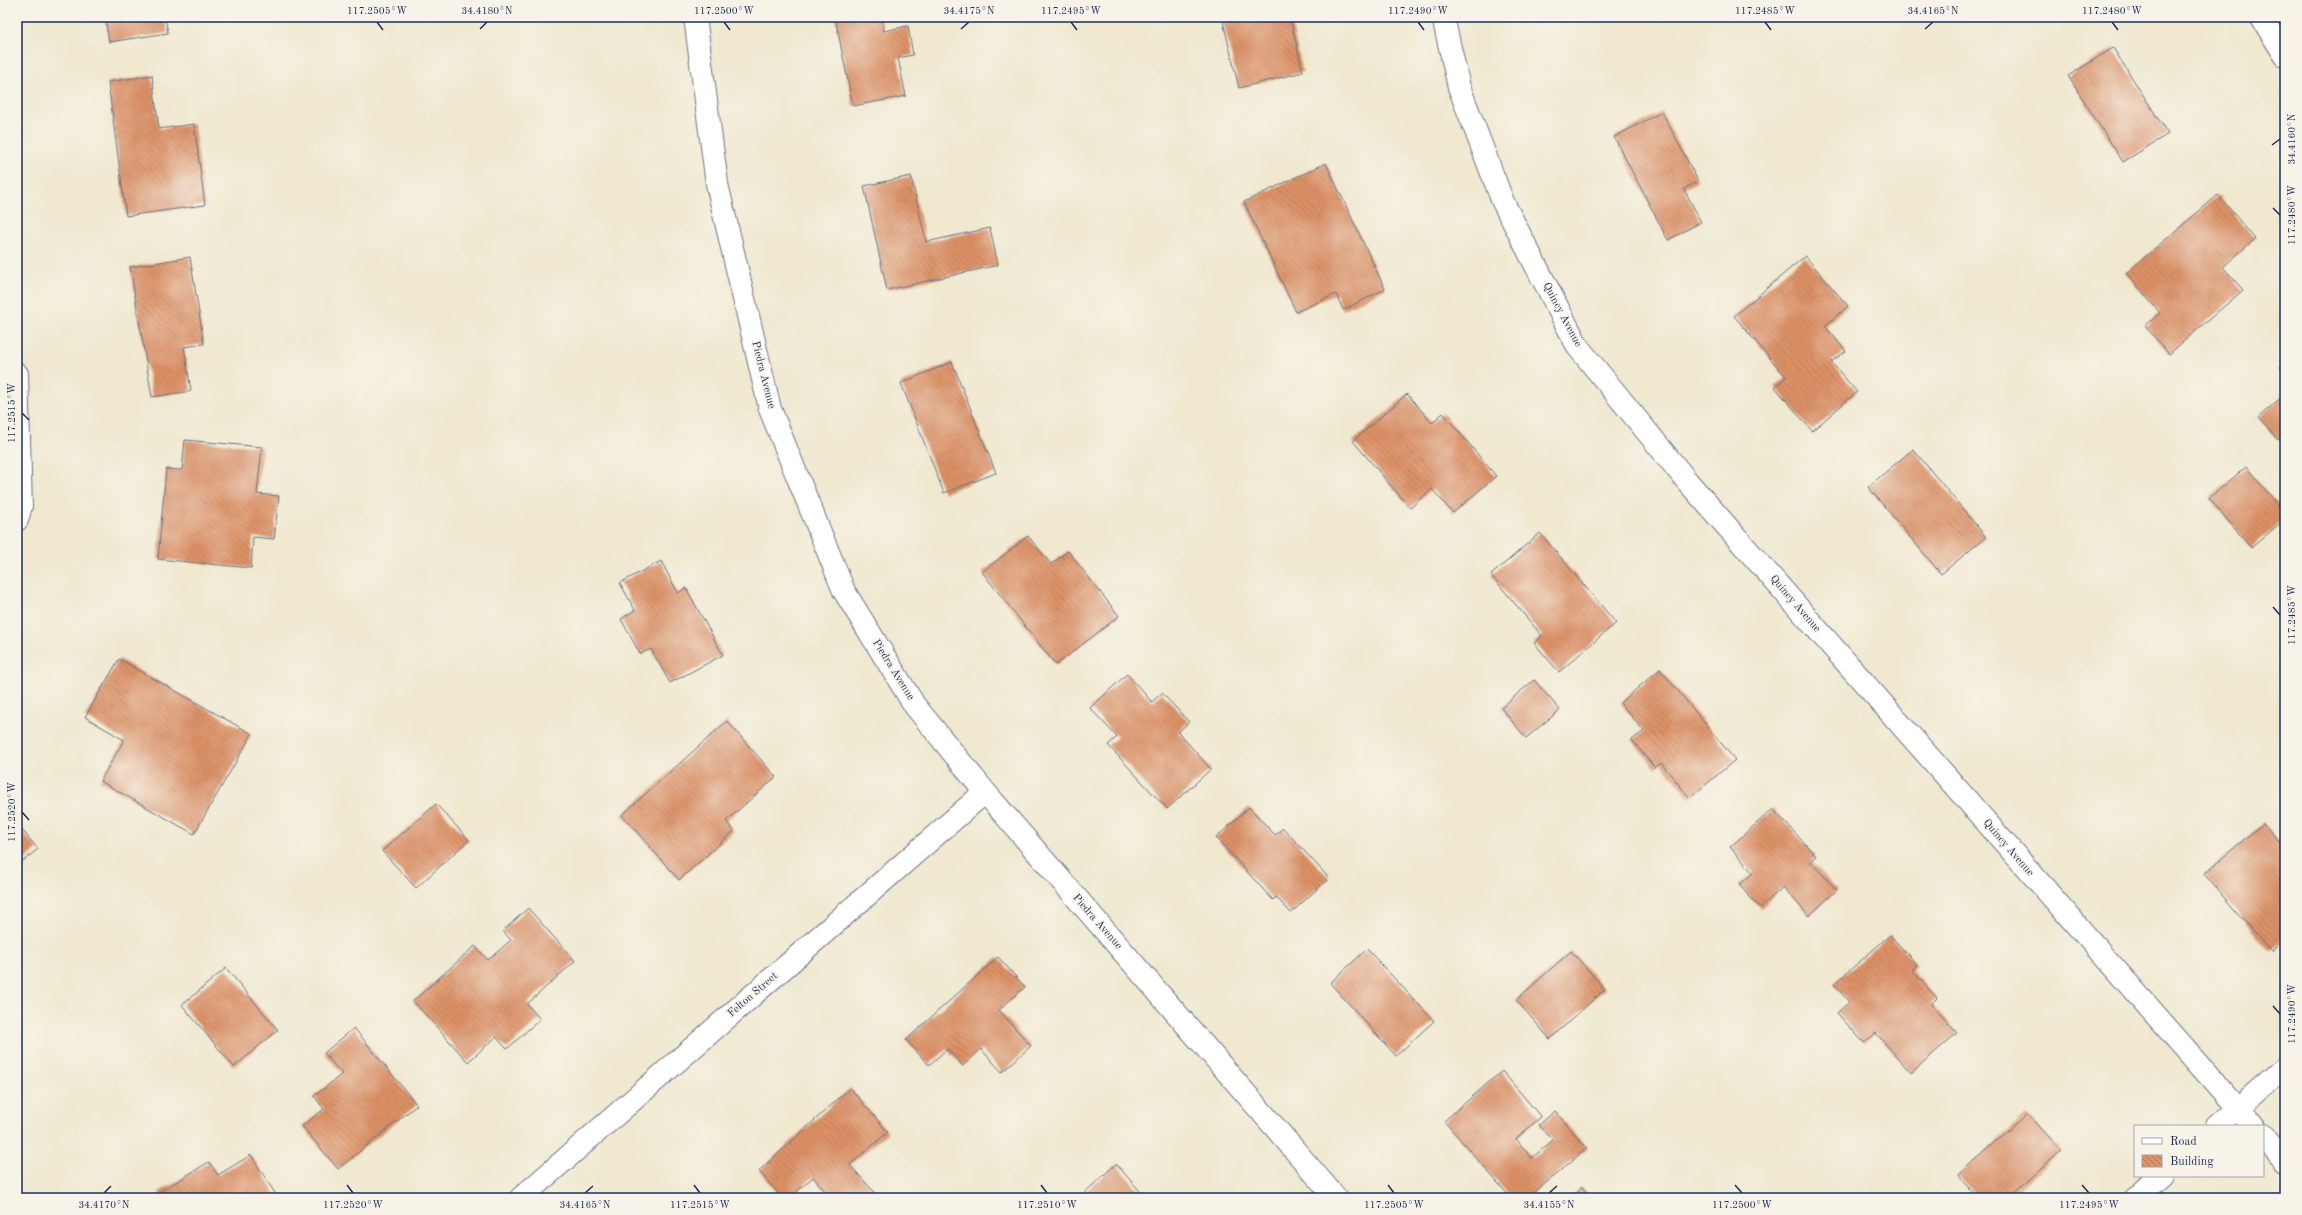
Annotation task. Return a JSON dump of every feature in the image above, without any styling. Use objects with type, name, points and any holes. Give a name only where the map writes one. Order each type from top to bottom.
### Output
[{"type":"street","name":"Piedra Avenue","points":[[695,17],[717,184],[770,409],[844,591],[915,706],[985,792],[1336,1198]]},
{"type":"street","name":"Quincy Avenue","points":[[1443,17],[1459,87],[1503,202],[1578,347],[1686,481],[2252,1125]]},
{"type":"street","points":[[2261,17],[2285,55]]},
{"type":"street","points":[[17,374],[22,506],[17,520]]},
{"type":"street","name":"Felton Street","points":[[521,1198],[985,792]]},
{"type":"street","points":[[2219,1125],[2285,1067]]},
{"type":"street","points":[[2264,1139],[2285,1162]]},
{"type":"street","points":[[2136,1198],[2160,1177]]},
{"type":"building","points":[[105,17],[165,17],[168,33],[109,42]]},
{"type":"building","points":[[835,17],[881,17],[884,31],[908,26],[913,55],[898,58],[906,96],[853,106]]},
{"type":"building","points":[[1222,17],[1290,17],[1303,72],[1239,88]]},
{"type":"building","points":[[2113,48],[2168,134],[2123,162],[2068,76]]},
{"type":"building","points":[[152,75],[159,129],[194,124],[205,205],[126,216],[108,82]]},
{"type":"building","points":[[1662,112],[1698,181],[1684,189],[1701,222],[1668,240],[1614,137]]},
{"type":"building","points":[[1326,163],[1385,289],[1343,310],[1336,294],[1296,312],[1244,202]]},
{"type":"building","points":[[911,176],[926,242],[990,228],[998,265],[887,290],[864,186]]},
{"type":"building","points":[[2218,195],[2255,239],[2223,267],[2243,290],[2169,354],[2145,326],[2160,313],[2126,273]]},
{"type":"building","points":[[1805,256],[1848,306],[1825,326],[1846,351],[1831,362],[1857,392],[1812,431],[1775,387],[1786,377],[1734,316]]},
{"type":"building","points":[[190,257],[204,344],[184,347],[191,391],[152,397],[130,267]]},
{"type":"building","points":[[952,362],[996,473],[944,493],[901,383]]},
{"type":"building","points":[[2285,362],[2285,373],[2280,367]]},
{"type":"building","points":[[1407,394],[1432,423],[1443,413],[1496,476],[1453,513],[1432,489],[1410,508],[1353,441]]},
{"type":"building","points":[[2285,394],[2285,434],[2278,440],[2258,418]]},
{"type":"building","points":[[185,440],[262,447],[257,494],[279,496],[274,539],[253,537],[251,568],[158,559],[166,469],[182,470]]},
{"type":"building","points":[[1913,449],[1986,537],[1941,574],[1868,487]]},
{"type":"building","points":[[2246,467],[2285,513],[2285,519],[2251,548],[2209,498]]},
{"type":"building","points":[[1540,533],[1616,623],[1559,672],[1534,643],[1542,636],[1491,575]]},
{"type":"building","points":[[1028,536],[1051,564],[1068,551],[1119,616],[1056,665],[982,572]]},
{"type":"building","points":[[661,561],[678,593],[686,588],[723,655],[670,683],[651,649],[640,654],[621,619],[635,610],[620,583]]},
{"type":"building","points":[[119,659],[252,734],[194,834],[100,781],[124,740],[85,717]]},
{"type":"building","points":[[1660,669],[1735,760],[1690,798],[1661,763],[1655,768],[1632,740],[1644,731],[1620,703]]},
{"type":"building","points":[[1127,674],[1152,702],[1162,693],[1189,722],[1178,732],[1211,769],[1167,809],[1108,745],[1117,737],[1090,708]]},
{"type":"building","points":[[1534,680],[1560,710],[1526,738],[1501,708]]},
{"type":"building","points":[[727,721],[776,777],[726,821],[734,831],[679,880],[622,815]]},
{"type":"building","points":[[436,804],[469,840],[416,888],[382,851]]},
{"type":"building","points":[[1249,807],[1275,835],[1283,828],[1329,878],[1291,913],[1276,897],[1273,900],[1216,838]]},
{"type":"building","points":[[1773,809],[1816,856],[1810,861],[1837,890],[1809,916],[1783,887],[1760,908],[1739,885],[1753,873],[1730,847]]},
{"type":"building","points":[[2263,823],[2280,843],[2285,839],[2285,939],[2271,952],[2204,874]]},
{"type":"building","points":[[17,824],[38,849],[17,866]]},
{"type":"building","points":[[528,908],[575,961],[527,1004],[540,1019],[507,1049],[496,1037],[468,1062],[413,1001],[475,946],[488,960],[511,940],[503,931]]},
{"type":"building","points":[[1890,935],[1917,965],[1912,970],[1937,998],[1931,1004],[1957,1033],[1911,1073],[1876,1033],[1864,1043],[1837,1013],[1849,1002],[1834,984]]},
{"type":"building","points":[[1367,949],[1434,1021],[1396,1056],[1330,983]]},
{"type":"building","points":[[1571,951],[1605,989],[1550,1039],[1516,1000]]},
{"type":"building","points":[[998,957],[1025,987],[999,1010],[1031,1046],[1002,1072],[981,1049],[963,1066],[947,1049],[929,1065],[906,1040]]},
{"type":"building","points":[[226,968],[278,1030],[234,1067],[182,1005]]},
{"type":"building","points":[[354,1028],[417,1105],[338,1169],[302,1126],[324,1109],[314,1096],[342,1074],[324,1053]]},
{"type":"building","points":[[1502,1071],[1541,1117],[1516,1139],[1532,1158],[1553,1140],[1539,1125],[1555,1111],[1587,1148],[1528,1198],[1511,1198],[1444,1121]]},
{"type":"building","points":[[850,1088],[888,1132],[850,1165],[874,1192],[867,1198],[831,1198],[813,1177],[790,1198],[782,1198],[759,1171]]},
{"type":"building","points":[[2027,1114],[2061,1151],[2009,1198],[1978,1198],[1958,1176]]},
{"type":"building","points":[[251,1155],[278,1198],[163,1198],[159,1192],[209,1162],[218,1175]]},
{"type":"building","points":[[1116,1164],[1146,1198],[1087,1198],[1083,1194]]},
{"type":"building","points":[[1582,1187],[1592,1198],[1569,1198]]}]
